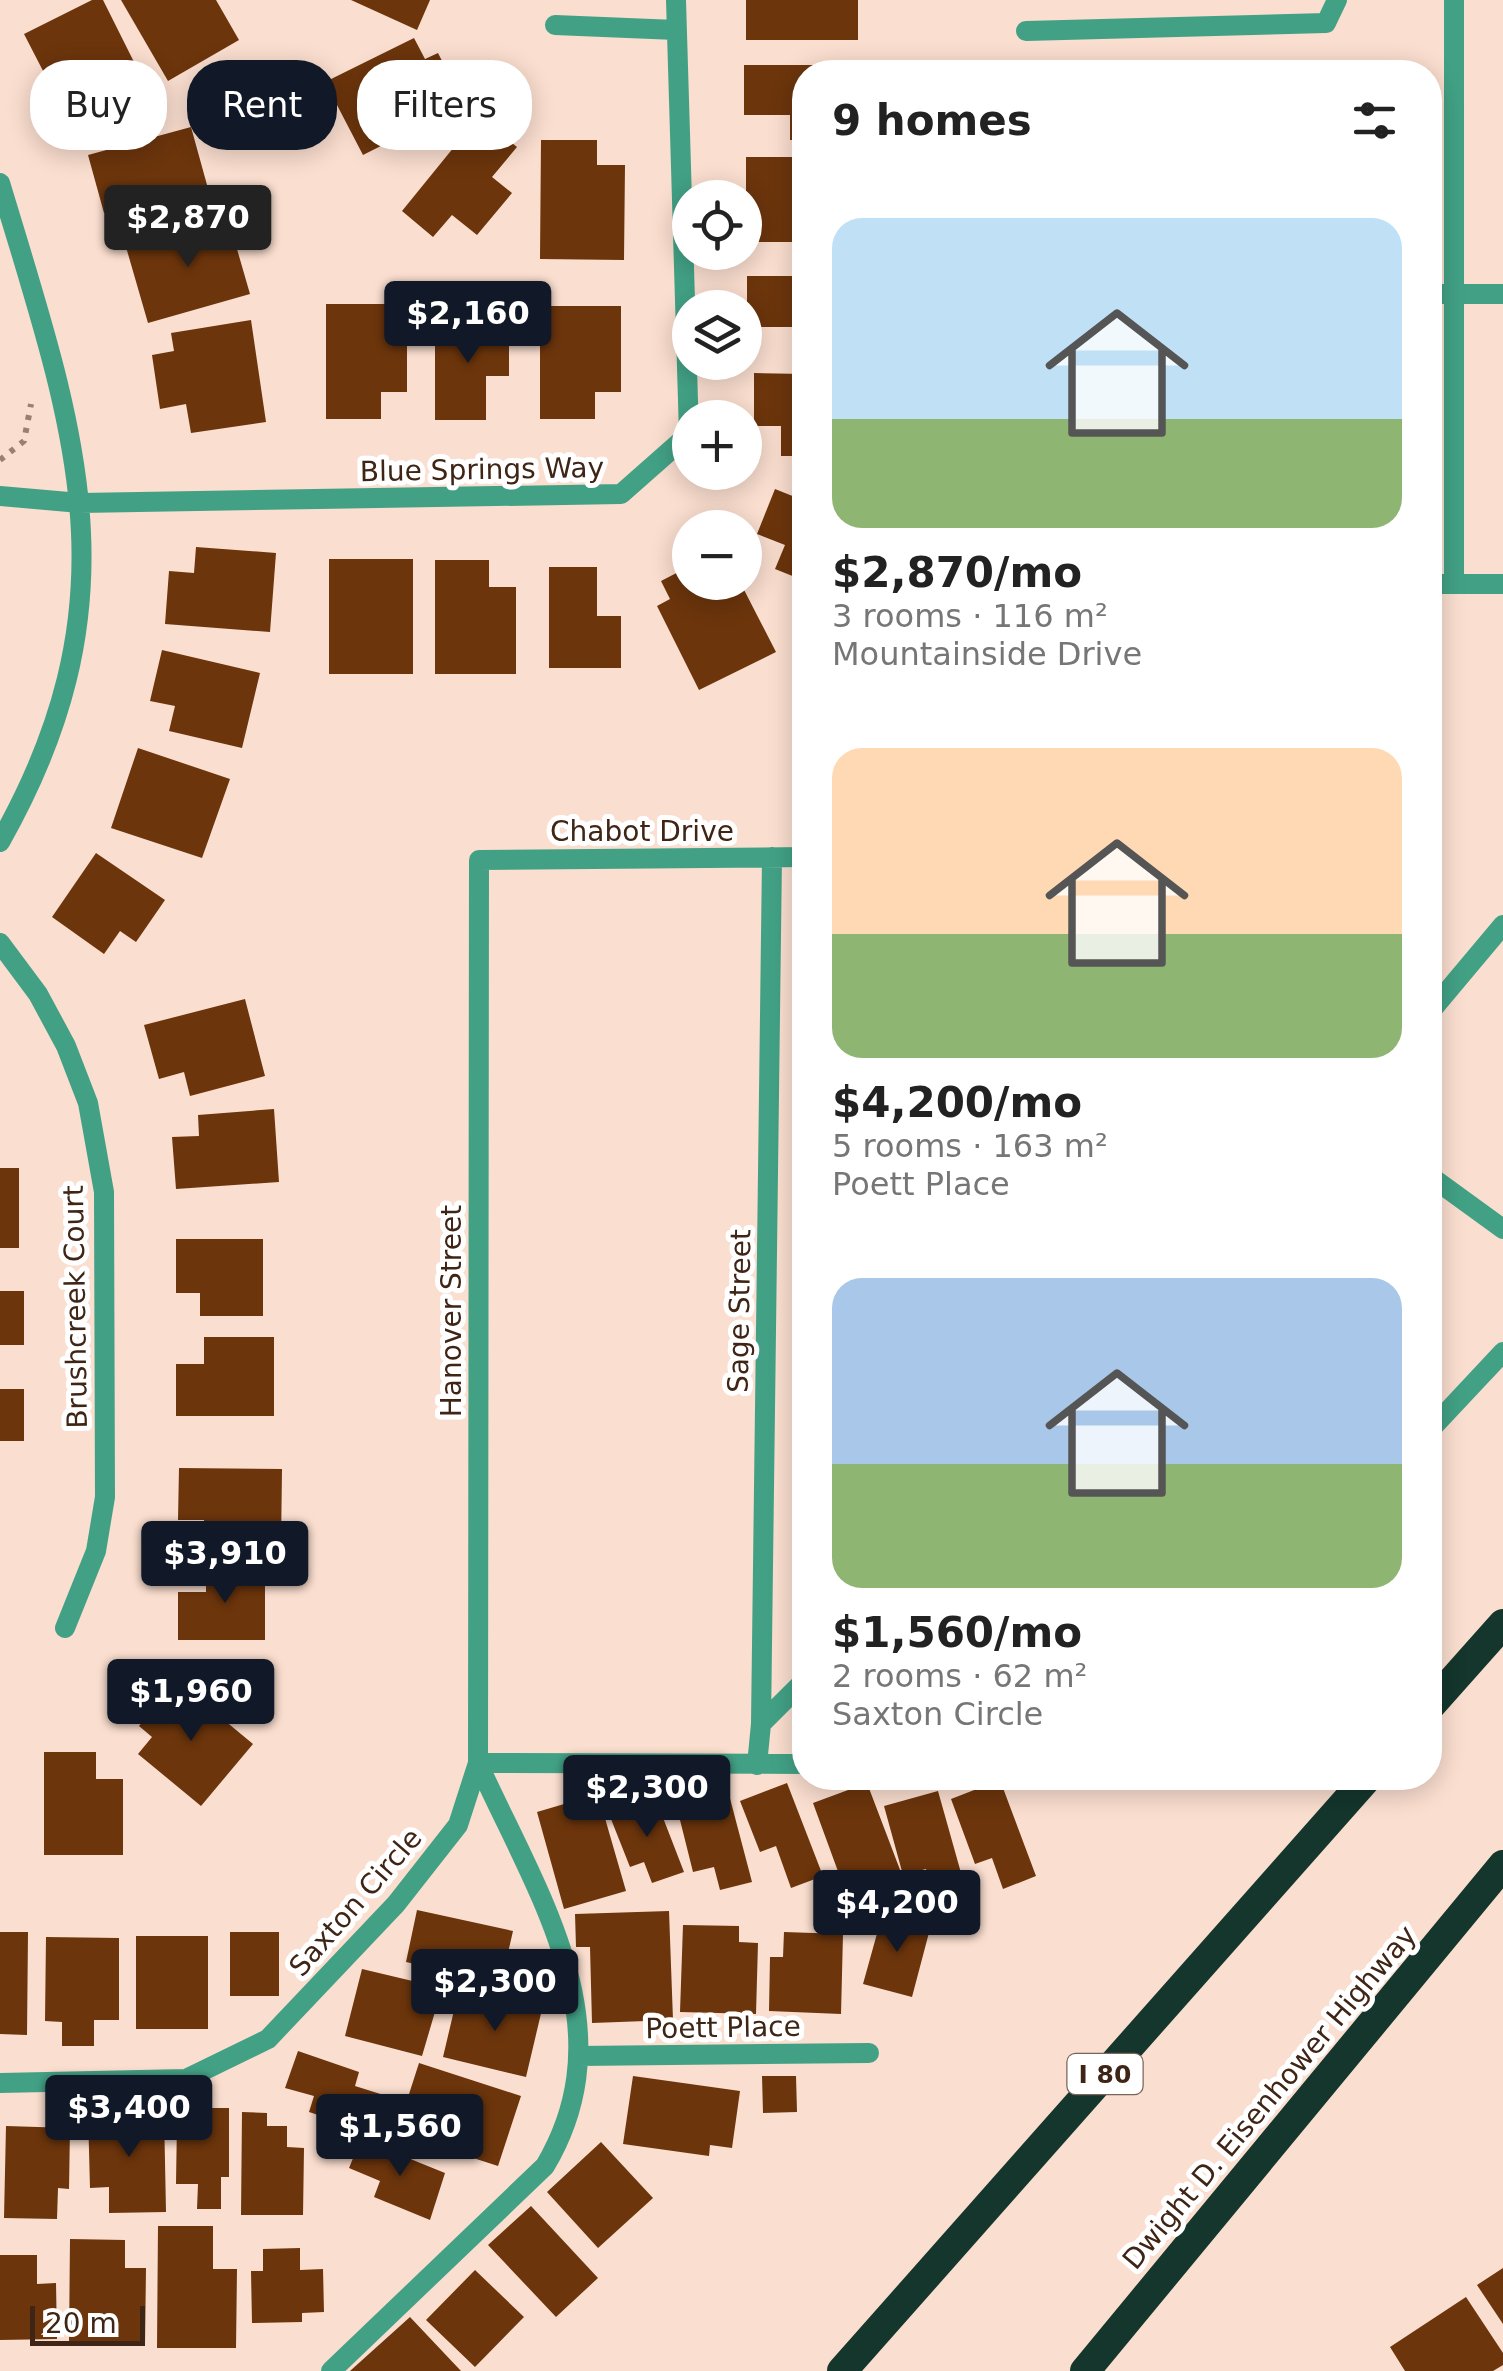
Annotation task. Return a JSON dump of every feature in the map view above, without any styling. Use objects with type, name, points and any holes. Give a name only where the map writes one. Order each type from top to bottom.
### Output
[{"type":"highway","points":[[1442,1693],[1503,1624]]},
{"type":"highway","name":"I 80","points":[[842,2371],[1356,1790]]},
{"type":"highway","name":"Dwight D. Eisenhower Highway","points":[[1085,2371],[1503,1865]]},
{"type":"street","name":"Blue Springs Way","points":[[0,496],[80,503],[621,494],[689,434],[676,0]]},
{"type":"street","points":[[1026,31],[1326,22],[1337,0]]},
{"type":"street","points":[[1454,0],[1454,584]]},
{"type":"street","points":[[556,25],[676,30]]},
{"type":"street","points":[[0,183],[64,395],[80,503],[78,630],[62,710],[32,785],[0,842]]},
{"type":"street","points":[[1442,294],[1503,294]]},
{"type":"street","points":[[1442,584],[1503,584]]},
{"type":"street","name":"Sage Street","points":[[757,1764],[761,1724],[772,857]]},
{"type":"street","name":"Chabot Drive","points":[[479,860],[792,857]]},
{"type":"street","name":"Hanover Street","points":[[478,1763],[479,860]]},
{"type":"street","points":[[1442,998],[1503,924]]},
{"type":"street","name":"Brushcreek Court","points":[[0,942],[38,994],[66,1046],[88,1103],[104,1192],[104,1498],[96,1551],[65,1628]]},
{"type":"street","points":[[1442,1185],[1503,1230]]},
{"type":"street","points":[[1442,1417],[1503,1352]]},
{"type":"street","points":[[761,1724],[792,1693]]},
{"type":"street","points":[[330,2371],[545,2166],[566,2130],[578,2056],[577,1997],[562,1950],[478,1763],[792,1764]]},
{"type":"street","name":"Saxton Circle","points":[[0,2084],[186,2079],[268,2039],[396,1904],[458,1825],[478,1763]]},
{"type":"street","name":"Poett Place","points":[[578,2056],[869,2052]]},
{"type":"path","points":[[0,460],[24,441],[31,403],[27,388]]},
{"type":"building","points":[[92,0],[103,0],[133,60],[37,60],[24,34]]},
{"type":"building","points":[[121,0],[216,0],[239,40],[204,60],[187,60],[187,70],[168,81],[167,60],[156,60]]},
{"type":"building","points":[[351,0],[430,0],[417,30]]},
{"type":"building","points":[[746,0],[858,0],[858,40],[746,40]]},
{"type":"building","points":[[414,38],[425,59],[438,53],[442,60],[370,60]]},
{"type":"building","points":[[744,65],[792,65],[792,140],[790,115],[744,115]]},
{"type":"building","points":[[357,66],[357,143],[337,105],[337,76]]},
{"type":"building","points":[[187,128],[187,150],[197,150],[212,203],[137,223],[132,205],[104,213],[88,155],[106,150],[167,150],[167,134]]},
{"type":"building","points":[[541,140],[597,140],[597,165],[625,165],[624,260],[540,259]]},
{"type":"building","points":[[452,150],[514,150],[492,177],[512,193],[477,235],[452,215],[433,237],[402,211]]},
{"type":"building","points":[[746,157],[792,157],[792,242],[762,242],[762,180],[746,180]]},
{"type":"building","points":[[228,218],[250,294],[148,323],[126,247]]},
{"type":"building","points":[[747,276],[792,276],[792,327],[762,327],[762,290],[747,290]]},
{"type":"building","points":[[326,304],[407,304],[407,392],[381,392],[381,419],[326,419]]},
{"type":"building","points":[[540,306],[621,306],[621,392],[595,392],[595,419],[540,419]]},
{"type":"building","points":[[251,320],[266,422],[191,433],[186,404],[160,409],[152,355],[174,351],[171,333]]},
{"type":"building","points":[[435,320],[509,320],[509,376],[486,376],[486,420],[435,420]]},
{"type":"building","points":[[762,373],[792,374],[792,456],[781,456],[781,426],[762,426],[762,400],[754,400],[754,380],[762,380]]},
{"type":"building","points":[[775,489],[792,496],[792,576],[775,569],[785,545],[762,536],[762,522]]},
{"type":"building","points":[[196,547],[276,553],[270,632],[165,624],[169,571],[194,573]]},
{"type":"building","points":[[329,559],[413,559],[413,674],[329,674]]},
{"type":"building","points":[[435,560],[489,560],[489,587],[516,587],[516,674],[435,674]]},
{"type":"building","points":[[549,567],[597,567],[597,616],[621,616],[621,668],[549,668]]},
{"type":"building","points":[[672,575],[672,600],[749,600],[776,652],[699,690],[657,606],[670,599],[661,581]]},
{"type":"building","points":[[162,650],[260,673],[242,748],[169,731],[175,706],[150,701]]},
{"type":"building","points":[[138,748],[230,779],[202,858],[111,828]]},
{"type":"building","points":[[96,853],[165,900],[136,942],[120,931],[104,954],[52,917]]},
{"type":"building","points":[[245,999],[265,1076],[190,1096],[184,1072],[159,1079],[144,1025]]},
{"type":"building","points":[[274,1109],[279,1182],[176,1189],[172,1137],[199,1136],[198,1115]]},
{"type":"building","points":[[0,1168],[19,1168],[19,1248],[0,1248]]},
{"type":"building","points":[[176,1239],[263,1239],[263,1316],[200,1316],[200,1293],[176,1293]]},
{"type":"building","points":[[0,1291],[24,1291],[24,1345],[0,1345]]},
{"type":"building","points":[[204,1337],[274,1337],[274,1416],[176,1416],[176,1364],[204,1364]]},
{"type":"building","points":[[0,1389],[24,1389],[24,1441],[0,1441]]},
{"type":"building","points":[[179,1468],[282,1469],[281,1546],[204,1545],[204,1520],[178,1520]]},
{"type":"building","points":[[206,1565],[265,1565],[265,1640],[178,1640],[178,1592],[206,1592]]},
{"type":"building","points":[[177,1681],[253,1744],[201,1806],[138,1754],[152,1737],[139,1726]]},
{"type":"building","points":[[44,1752],[96,1752],[96,1779],[123,1779],[123,1855],[44,1855]]},
{"type":"building","points":[[787,1783],[823,1876],[791,1888],[776,1846],[760,1852],[740,1801]]},
{"type":"building","points":[[727,1787],[752,1882],[720,1890],[714,1867],[693,1872],[675,1800]]},
{"type":"building","points":[[848,1790],[870,1790],[902,1875],[847,1896],[813,1803]]},
{"type":"building","points":[[974,1790],[1004,1790],[1036,1876],[1003,1889],[992,1858],[975,1864],[951,1799]]},
{"type":"building","points":[[938,1791],[963,1880],[931,1889],[926,1869],[903,1875],[884,1806]]},
{"type":"building","points":[[598,1794],[626,1891],[564,1909],[537,1812]]},
{"type":"building","points":[[655,1797],[684,1872],[652,1883],[644,1862],[630,1867],[609,1814]]},
{"type":"building","points":[[417,1910],[513,1931],[501,1983],[406,1962]]},
{"type":"building","points":[[669,1911],[673,2020],[592,2023],[590,1947],[576,1947],[575,1914]]},
{"type":"building","points":[[883,1912],[931,1925],[912,1997],[863,1984]]},
{"type":"building","points":[[683,1925],[739,1926],[739,1942],[758,1943],[756,2014],[680,2012]]},
{"type":"building","points":[[0,1932],[28,1932],[27,2035],[0,2034]]},
{"type":"building","points":[[230,1932],[279,1932],[279,1996],[230,1996]]},
{"type":"building","points":[[784,1932],[843,1934],[841,2014],[769,2011],[770,1957],[783,1957]]},
{"type":"building","points":[[136,1936],[208,1936],[208,2029],[136,2029]]},
{"type":"building","points":[[46,1937],[119,1938],[119,2020],[94,2020],[94,2046],[62,2046],[62,2022],[45,2021]]},
{"type":"building","points":[[362,1969],[442,1988],[422,2056],[345,2036]]},
{"type":"building","points":[[484,1991],[543,2005],[526,2077],[443,2057],[456,2002],[480,2007]]},
{"type":"building","points":[[298,2051],[359,2072],[355,2086],[390,2097],[377,2134],[309,2112],[314,2096],[285,2088]]},
{"type":"building","points":[[419,2063],[521,2096],[498,2166],[427,2143],[432,2130],[401,2119]]},
{"type":"building","points":[[633,2076],[740,2091],[732,2148],[710,2145],[709,2156],[623,2144]]},
{"type":"building","points":[[762,2076],[796,2076],[797,2112],[763,2113]]},
{"type":"building","points":[[196,2108],[229,2108],[229,2177],[221,2177],[221,2209],[197,2209],[198,2184],[176,2184],[177,2121],[195,2121]]},
{"type":"building","points":[[164,2112],[166,2212],[109,2213],[109,2187],[90,2188],[88,2113]]},
{"type":"building","points":[[242,2112],[267,2113],[267,2126],[287,2126],[287,2147],[304,2148],[303,2215],[241,2215]]},
{"type":"building","points":[[6,2126],[70,2128],[69,2189],[58,2188],[57,2219],[4,2218]]},
{"type":"building","points":[[361,2139],[445,2173],[430,2220],[374,2197],[380,2181],[349,2168]]},
{"type":"building","points":[[601,2142],[653,2198],[598,2248],[547,2192]]},
{"type":"building","points":[[531,2206],[598,2278],[556,2317],[488,2245]]},
{"type":"building","points":[[158,2226],[213,2226],[213,2269],[237,2269],[236,2348],[157,2348]]},
{"type":"building","points":[[70,2239],[125,2240],[125,2268],[146,2268],[145,2344],[69,2343]]},
{"type":"building","points":[[300,2248],[300,2270],[323,2269],[324,2312],[302,2313],[302,2322],[252,2323],[251,2271],[263,2271],[263,2249]]},
{"type":"building","points":[[0,2255],[37,2255],[37,2284],[56,2283],[57,2339],[0,2340]]},
{"type":"building","points":[[1503,2268],[1503,2324],[1477,2285]]},
{"type":"building","points":[[475,2270],[524,2317],[475,2367],[426,2320]]},
{"type":"building","points":[[1466,2297],[1503,2353],[1503,2365],[1493,2371],[1405,2371],[1390,2347]]},
{"type":"building","points":[[410,2317],[461,2371],[350,2371]]}]
